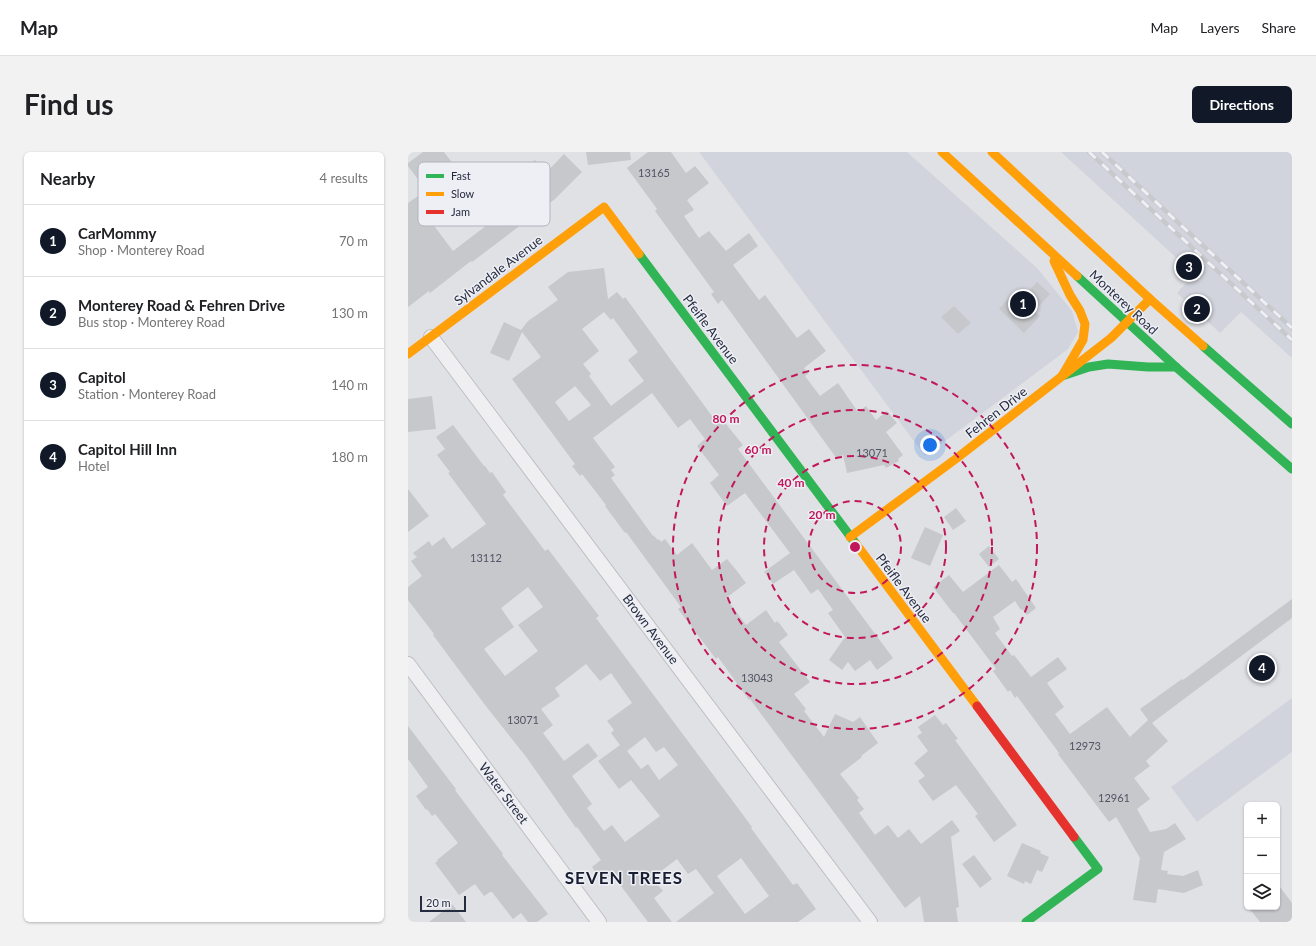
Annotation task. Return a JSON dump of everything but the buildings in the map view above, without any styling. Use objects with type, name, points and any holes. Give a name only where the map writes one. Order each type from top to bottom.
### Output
[{"type":"street","name":"Monterey Road","points":[[942,152],[1176,367],[1292,468]]},
{"type":"street","name":"Monterey Road","points":[[992,152],[1150,299],[1292,424]]},
{"type":"street","name":"Sylvandale Avenue","points":[[408,354],[604,207]]},
{"type":"street","name":"Pfeifle Avenue","points":[[604,207],[1098,869],[1026,922]]},
{"type":"street","points":[[1049,251],[1070,295],[1080,311],[1085,324],[1083,340],[1062,376]]},
{"type":"street","name":"Fehren Drive","points":[[850,537],[957,458],[1111,338],[1150,299]]},
{"type":"street","name":"Brown Avenue","points":[[431,337],[870,922]]},
{"type":"street","points":[[1062,376],[1089,367],[1108,364],[1148,367],[1176,367]]},
{"type":"street","name":"Water Street","points":[[408,664],[599,922]]},
{"type":"shaded area","points":[[699,152],[907,152],[1037,268],[1072,311],[1078,332],[1068,349],[925,456]]},
{"type":"shaded area","points":[[1061,152],[1292,152],[1292,358],[1241,312],[1220,333],[1177,293],[1194,274]]},
{"type":"shaded area","points":[[1292,698],[1292,752],[1197,822],[1171,787]]},
{"type":"railway","points":[[1089,152],[1292,340]]},
{"type":"railway","points":[[1102,152],[1292,328]]},
{"type":"traffic: fast","points":[[639,254],[856,544]]},
{"type":"traffic: fast","points":[[1077,276],[1176,367],[1292,469]]},
{"type":"traffic: fast","points":[[1203,346],[1292,424]]},
{"type":"traffic: fast","points":[[1062,376],[1089,367],[1108,364],[1148,367],[1176,367]]},
{"type":"traffic: fast","points":[[1026,922],[1098,869],[1074,837]]},
{"type":"traffic: slow","points":[[942,152],[1077,276]]},
{"type":"traffic: slow","points":[[992,152],[1150,299],[1203,346]]},
{"type":"traffic: slow","points":[[408,354],[604,207],[639,254]]},
{"type":"traffic: slow","points":[[1054,261],[1070,295],[1080,311],[1085,324],[1083,340],[1062,376]]},
{"type":"traffic: slow","points":[[850,537],[957,458],[1111,338],[1150,299]]},
{"type":"traffic: slow","points":[[856,544],[977,706]]},
{"type":"traffic: jam","points":[[977,706],[1074,837]]},
{"type":"place","name":"Capitol","points":[[1189,267]]},
{"type":"place","name":"CarMommy","points":[[1023,304]]},
{"type":"place","name":"Monterey Road & Fehren Drive","points":[[1197,309]]},
{"type":"place","name":"Capitol Hill Inn","points":[[1262,668]]},
{"type":"district","name":"SEVEN TREES","points":[[624,877]]}]
